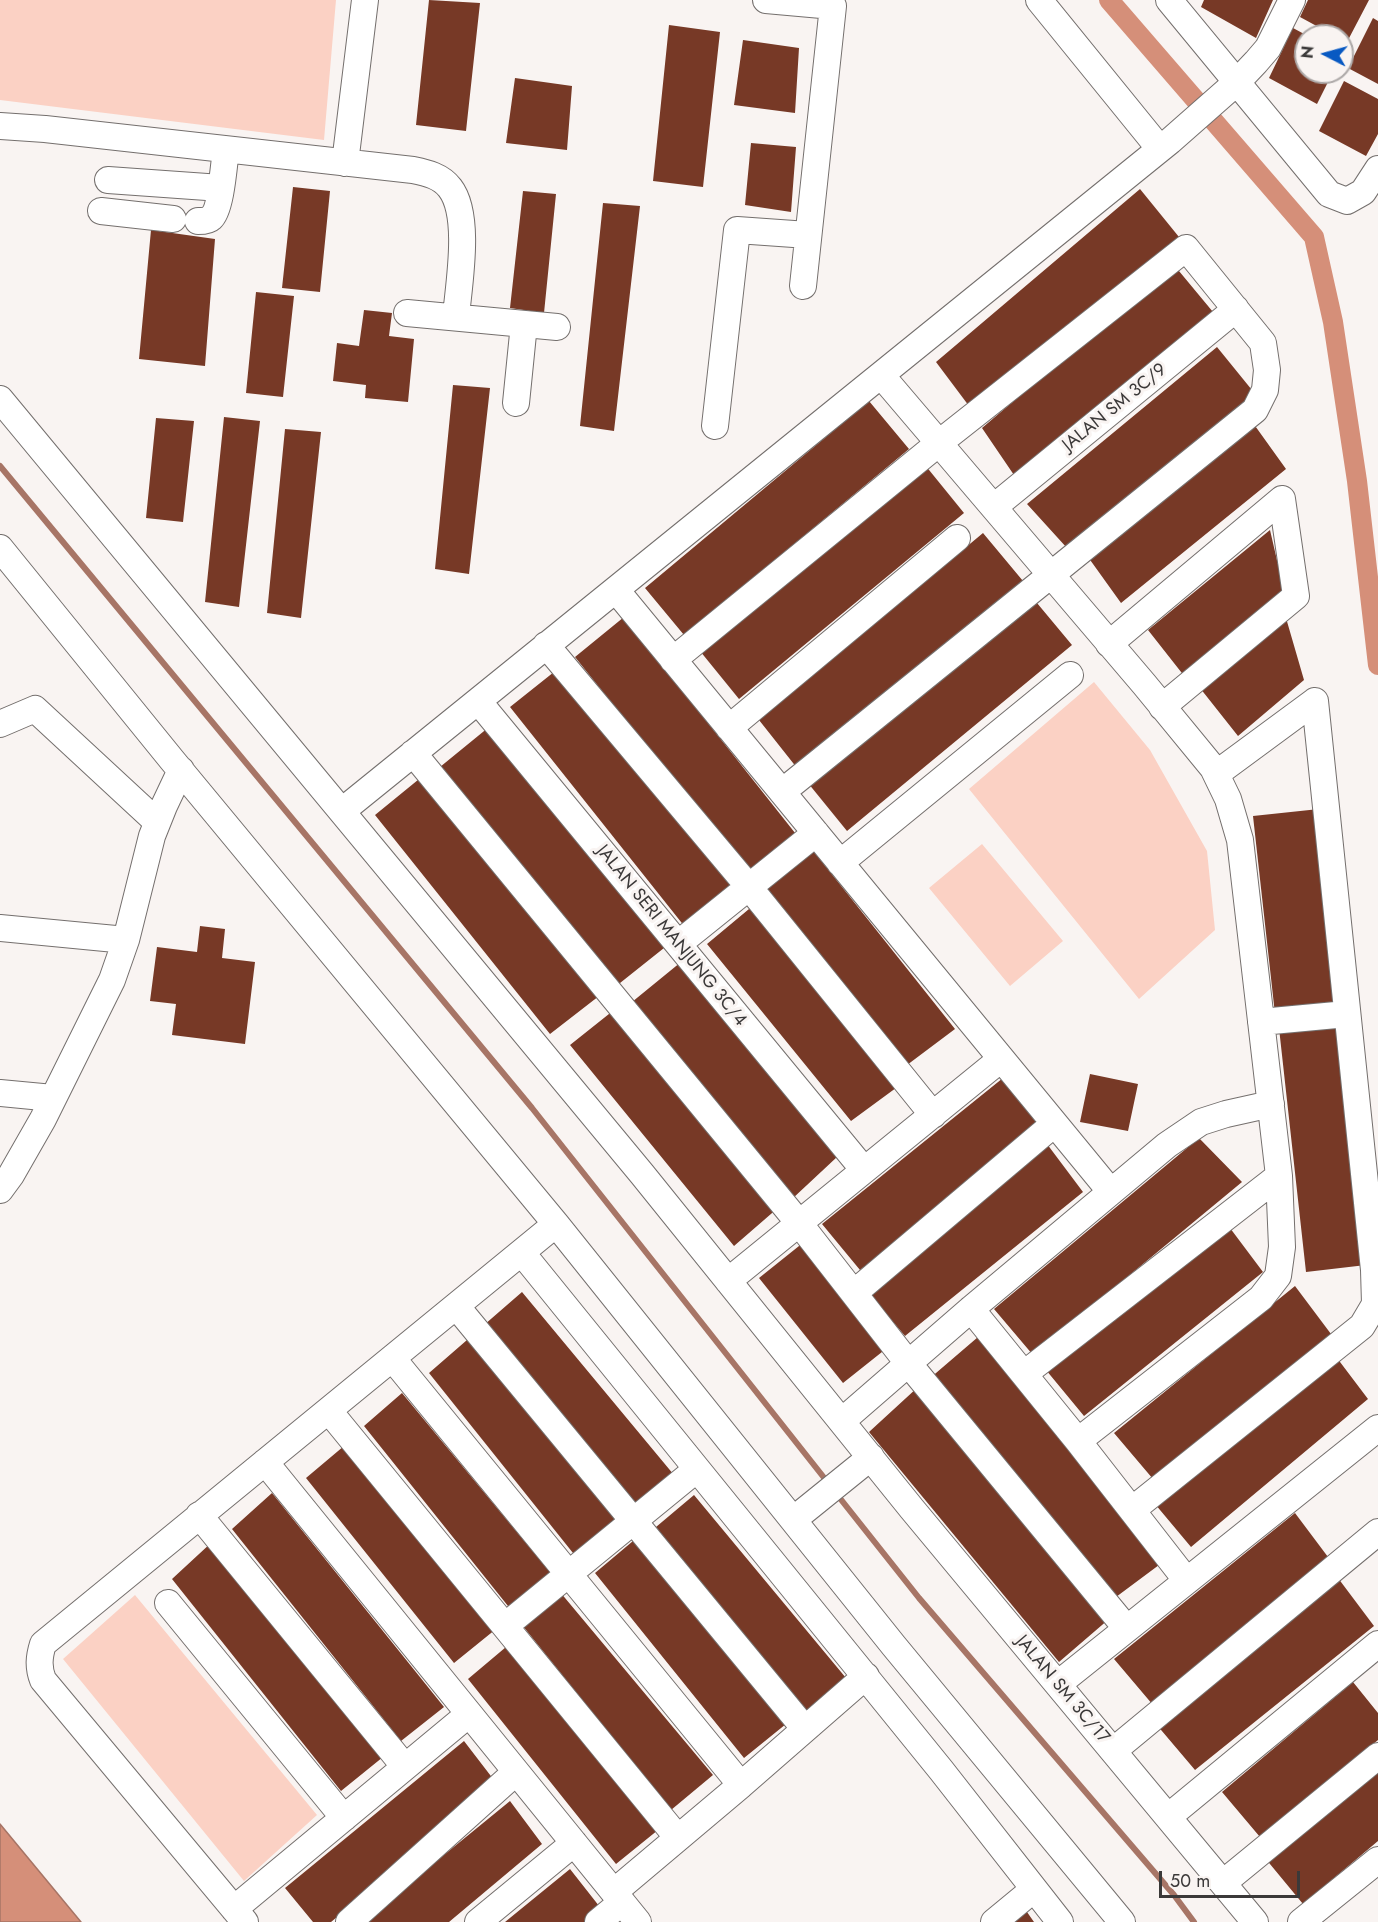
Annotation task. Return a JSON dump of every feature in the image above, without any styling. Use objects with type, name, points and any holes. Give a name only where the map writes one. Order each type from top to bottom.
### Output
[{"type":"street","points":[[345,162],[365,0]]},
{"type":"street","points":[[766,0],[833,6],[803,286]]},
{"type":"street","points":[[1039,0],[1165,145]]},
{"type":"street","points":[[1169,0],[1228,90],[1329,194],[1347,201],[1363,192],[1378,169]]},
{"type":"street","points":[[342,811],[1165,145],[1228,90],[1268,48],[1292,0]]},
{"type":"street","points":[[0,126],[345,162],[413,170],[433,175],[450,188],[461,212],[462,247],[456,316]]},
{"type":"street","points":[[101,211],[185,220],[206,221],[212,218],[216,212],[221,188],[225,149]]},
{"type":"street","points":[[108,180],[221,188]]},
{"type":"street","points":[[715,426],[737,230],[808,235]]},
{"type":"street","points":[[673,660],[939,443],[1186,248],[1263,343],[1267,370],[1265,390],[1255,410],[782,792]]},
{"type":"street","name":"JALAN SM 3C/9","points":[[994,507],[1236,309]]},
{"type":"street","points":[[407,313],[557,327]]},
{"type":"street","points":[[516,403],[524,324]]},
{"type":"street","points":[[881,375],[1216,774],[1228,799],[1240,840],[1279,1176],[1282,1247],[1278,1276],[1261,1298],[1078,1441]]},
{"type":"street","name":"JALAN SM 3C/17","points":[[0,399],[342,811],[1255,1922]]},
{"type":"street","points":[[1109,644],[1282,499],[1296,596],[1162,707]]},
{"type":"street","points":[[729,728],[957,538]]},
{"type":"street","points":[[0,548],[556,1224],[894,1646],[1122,1922]]},
{"type":"street","points":[[615,590],[1111,1192]]},
{"type":"street","points":[[546,645],[749,887],[933,1115]]},
{"type":"street","points":[[840,863],[1070,675]]},
{"type":"street","name":"JALAN SERI MANJUNG 3C/4","points":[[478,701],[864,1170]]},
{"type":"street","points":[[1132,1510],[1362,1326],[1375,1304],[1374,1270],[1315,701],[1216,774]]},
{"type":"street","points":[[0,724],[35,709],[157,822]]},
{"type":"street","points":[[413,753],[799,1223],[908,1363],[1127,1629]]},
{"type":"street","points":[[0,1190],[11,1175],[53,1098],[112,980],[126,940],[157,822],[181,770]]},
{"type":"street","points":[[678,944],[816,833]]},
{"type":"street","points":[[0,927],[126,940]]},
{"type":"street","points":[[1261,1022],[1347,1014]]},
{"type":"street","points":[[728,1281],[1001,1059]]},
{"type":"street","points":[[0,1093],[53,1098]]},
{"type":"street","points":[[842,1421],[971,1309],[1167,1145],[1201,1122],[1271,1104]]},
{"type":"street","points":[[854,1293],[1054,1124]]},
{"type":"street","points":[[1024,1374],[1279,1176]]},
{"type":"street","points":[[469,1714],[344,1818],[239,1915],[43,1680],[39,1668],[39,1656],[43,1644],[556,1224]]},
{"type":"street","points":[[522,1253],[866,1676],[1060,1922]]},
{"type":"street","points":[[457,1307],[805,1729]]},
{"type":"street","points":[[971,1309],[1187,1581]]},
{"type":"street","points":[[393,1359],[741,1785]]},
{"type":"street","points":[[329,1411],[678,1838]]},
{"type":"street","points":[[1058,1684],[1378,1428]]},
{"type":"street","points":[[793,1520],[871,1457]]},
{"type":"street","points":[[265,1462],[638,1922]]},
{"type":"street","points":[[505,1626],[697,1468]]},
{"type":"street","points":[[199,1515],[405,1767]]},
{"type":"street","points":[[1113,1750],[1378,1532]]},
{"type":"street","points":[[168,1603],[344,1818]]},
{"type":"street","points":[[1168,1817],[1378,1644]]},
{"type":"street","points":[[598,1922],[618,1897],[678,1838],[866,1676]]},
{"type":"street","points":[[1223,1883],[1378,1756]]},
{"type":"street","points":[[349,1922],[516,1772]]},
{"type":"street","points":[[478,1922],[574,1843]]},
{"type":"street","points":[[1301,1922],[1378,1860]]},
{"type":"street","points":[[994,1922],[1034,1889]]},
{"type":"shaded area","points":[[0,0],[336,0],[324,140],[0,100]]},
{"type":"shaded area","points":[[1094,682],[1150,750],[1207,851],[1215,930],[1139,999],[969,789]]},
{"type":"shaded area","points":[[982,844],[1063,941],[1010,986],[929,888]]},
{"type":"shaded area","points":[[135,1595],[317,1815],[244,1881],[63,1659]]},
{"type":"shaded area","points":[[0,1824],[81,1922],[0,1922]]},
{"type":"building","points":[[429,0],[480,3],[466,131],[416,125]]},
{"type":"building","points":[[1204,0],[1273,0],[1256,38],[1201,7]]},
{"type":"building","points":[[1308,0],[1369,0],[1354,29],[1354,24],[1313,24],[1300,17]]},
{"type":"building","points":[[1373,18],[1378,21],[1378,84],[1354,71],[1354,56]]},
{"type":"building","points":[[669,25],[720,32],[703,187],[653,181]]},
{"type":"building","points":[[1293,28],[1294,84],[1327,84],[1317,104],[1269,78]]},
{"type":"building","points":[[743,40],[799,48],[795,113],[734,105]]},
{"type":"building","points":[[515,78],[572,86],[567,150],[506,143]]},
{"type":"building","points":[[1342,84],[1350,84],[1378,99],[1378,134],[1366,156],[1319,131]]},
{"type":"building","points":[[751,143],[796,147],[791,212],[745,205]]},
{"type":"building","points":[[293,187],[330,191],[320,292],[282,288]]},
{"type":"building","points":[[1140,189],[1179,237],[969,406],[936,362]]},
{"type":"building","points":[[523,191],[556,194],[544,313],[510,308]]},
{"type":"building","points":[[603,203],[640,206],[614,431],[580,426]]},
{"type":"building","points":[[151,230],[215,239],[205,366],[139,359]]},
{"type":"building","points":[[1174,265],[1213,312],[1016,478],[982,428]]},
{"type":"building","points":[[256,292],[294,296],[283,397],[246,393]]},
{"type":"building","points":[[364,310],[392,313],[389,336],[414,339],[408,402],[365,398],[366,385],[333,381],[337,343],[359,346]]},
{"type":"building","points":[[1217,347],[1256,395],[1067,548],[1027,504]]},
{"type":"building","points":[[453,385],[490,388],[469,574],[435,569]]},
{"type":"building","points":[[869,401],[909,449],[684,635],[645,588]]},
{"type":"building","points":[[224,417],[260,421],[239,607],[205,602]]},
{"type":"building","points":[[156,418],[194,421],[183,522],[146,518]]},
{"type":"building","points":[[1253,423],[1286,469],[1121,603],[1088,557]]},
{"type":"building","points":[[285,429],[321,432],[301,618],[267,613]]},
{"type":"building","points":[[925,465],[964,513],[739,699],[700,651]]},
{"type":"building","points":[[1270,530],[1285,595],[1185,677],[1148,630]]},
{"type":"building","points":[[983,533],[1023,581],[797,768],[759,720]]},
{"type":"building","points":[[1032,597],[1072,645],[847,831],[808,783]]},
{"type":"building","points":[[624,617],[799,838],[750,876],[575,657]]},
{"type":"building","points":[[1286,618],[1304,680],[1238,736],[1200,688]]},
{"type":"building","points":[[559,668],[734,889],[685,927],[510,707]]},
{"type":"building","points":[[489,727],[664,948],[615,987],[440,767]]},
{"type":"building","points":[[424,775],[599,996],[550,1034],[375,815]]},
{"type":"building","points":[[1319,809],[1341,1008],[1275,1014],[1253,816]]},
{"type":"building","points":[[811,848],[955,1029],[907,1065],[762,888]]},
{"type":"building","points":[[755,904],[900,1085],[851,1121],[707,944]]},
{"type":"building","points":[[200,926],[225,929],[222,958],[255,962],[245,1044],[172,1035],[176,1004],[150,1001],[157,947],[197,952]]},
{"type":"building","points":[[681,962],[837,1157],[792,1199],[632,1002]]},
{"type":"building","points":[[619,1006],[779,1207],[734,1246],[570,1045]]},
{"type":"building","points":[[1339,1022],[1366,1265],[1306,1272],[1279,1028]]},
{"type":"building","points":[[1090,1074],[1138,1084],[1128,1131],[1080,1122]]},
{"type":"building","points":[[1003,1078],[1039,1126],[860,1270],[822,1224]]},
{"type":"building","points":[[1199,1138],[1242,1182],[1033,1355],[994,1309]]},
{"type":"building","points":[[1047,1144],[1083,1192],[905,1336],[866,1290]]},
{"type":"building","points":[[1227,1224],[1263,1272],[1084,1416],[1046,1370]]},
{"type":"building","points":[[804,1242],[887,1348],[843,1383],[759,1278]]},
{"type":"building","points":[[1295,1286],[1331,1334],[1153,1479],[1114,1433]]},
{"type":"building","points":[[522,1292],[674,1475],[632,1510],[484,1325]]},
{"type":"building","points":[[978,1337],[1163,1562],[1116,1597],[929,1379]]},
{"type":"building","points":[[467,1340],[619,1523],[577,1558],[429,1373]]},
{"type":"building","points":[[1337,1358],[1368,1399],[1191,1547],[1155,1504]]},
{"type":"building","points":[[918,1387],[1109,1619],[1059,1662],[869,1432]]},
{"type":"building","points":[[402,1393],[554,1577],[512,1611],[364,1426]]},
{"type":"building","points":[[344,1446],[496,1629],[454,1663],[306,1478]]},
{"type":"building","points":[[272,1493],[444,1707],[401,1741],[232,1529]]},
{"type":"building","points":[[694,1495],[846,1678],[804,1712],[656,1527]]},
{"type":"building","points":[[1295,1513],[1331,1561],[1153,1705],[1114,1659]]},
{"type":"building","points":[[633,1541],[786,1724],[744,1758],[595,1573]]},
{"type":"building","points":[[212,1542],[383,1757],[341,1791],[172,1579]]},
{"type":"building","points":[[1338,1578],[1374,1626],[1195,1770],[1156,1724]]},
{"type":"building","points":[[560,1592],[713,1775],[671,1810],[522,1625]]},
{"type":"building","points":[[506,1647],[658,1830],[616,1864],[468,1679]]},
{"type":"building","points":[[1353,1682],[1378,1713],[1378,1740],[1260,1837],[1222,1792]]},
{"type":"building","points":[[464,1741],[497,1784],[331,1922],[313,1922],[285,1888]]},
{"type":"building","points":[[1378,1769],[1378,1841],[1303,1904],[1265,1858]]},
{"type":"building","points":[[510,1801],[542,1844],[449,1922],[362,1922]]},
{"type":"building","points":[[570,1869],[603,1911],[589,1922],[505,1922]]},
{"type":"building","points":[[1027,1912],[1034,1922],[1015,1922]]},
{"type":"waterway","points":[[1109,0],[1314,237],[1333,322],[1357,481],[1378,665]]},
{"type":"waterway","points":[[0,466],[532,1108],[829,1484]]},
{"type":"waterway","points":[[835,1492],[919,1598],[1174,1895],[1194,1922]]}]
